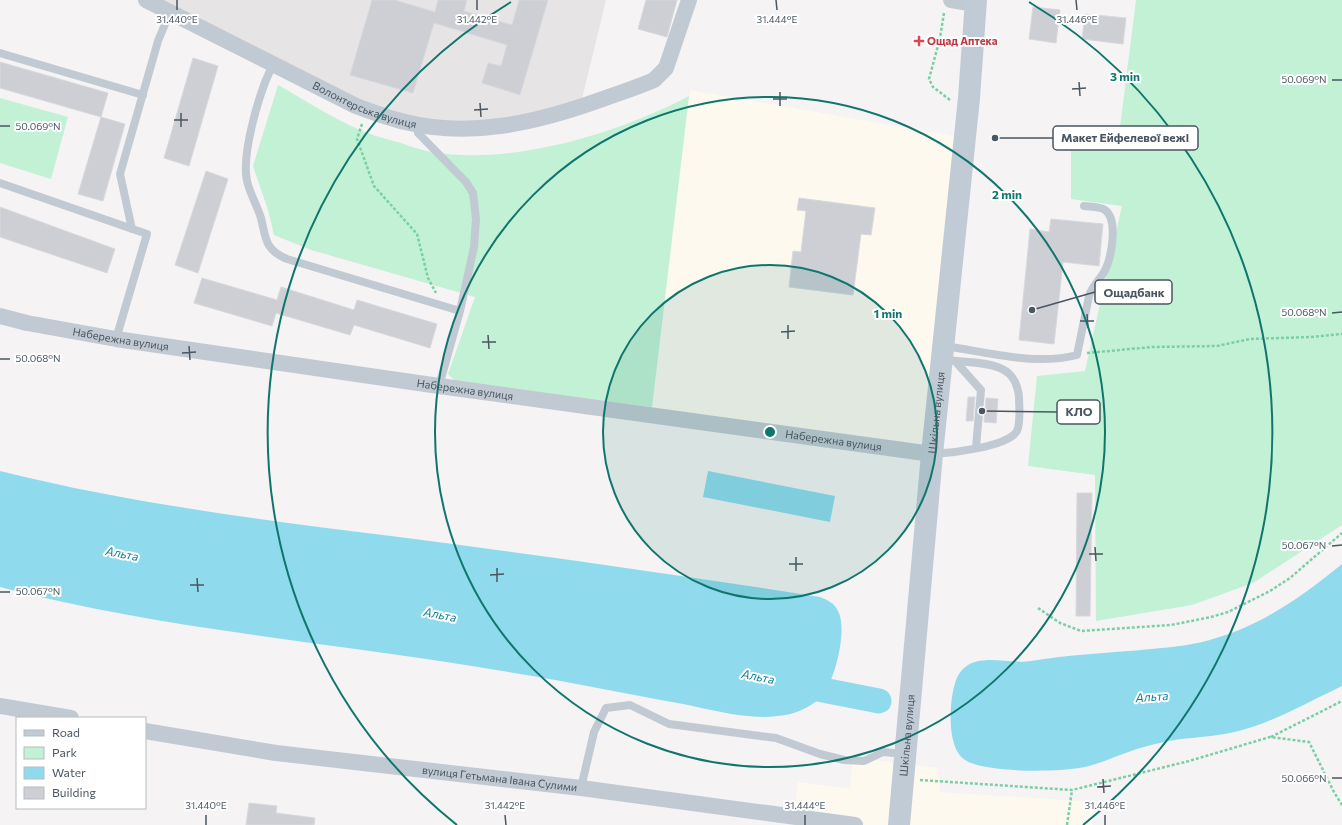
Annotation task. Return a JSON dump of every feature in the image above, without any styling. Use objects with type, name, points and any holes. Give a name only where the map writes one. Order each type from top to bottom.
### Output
[{"type":"main road","name":"Шкільна вулиця","points":[[899,825],[932,454],[946,355],[976,2]]},
{"type":"street","name":"Волонтерська вулиця","points":[[146,0],[326,92],[366,110],[416,125],[438,128],[473,128],[522,124],[548,118],[643,85],[661,74],[672,53],[689,0]]},
{"type":"street","points":[[951,0],[976,2]]},
{"type":"street","name":"Набережна вулиця","points":[[0,316],[27,323],[116,339],[439,386],[932,454]]},
{"type":"street","points":[[0,706],[65,717]]},
{"type":"street","name":"вулиця Гетьмана Івана Сулими","points":[[146,730],[276,753],[581,788],[855,825]]},
{"type":"lane","points":[[132,229],[120,174],[158,41],[170,12]]},
{"type":"lane","points":[[0,53],[143,95]]},
{"type":"lane","points":[[273,65],[264,86],[245,159],[248,186],[257,207],[266,241],[270,249],[276,255],[287,259],[460,312]]},
{"type":"lane","points":[[416,125],[418,133],[466,182],[473,194],[476,219],[474,247],[460,312],[439,386]]},
{"type":"lane","points":[[0,183],[147,234],[116,339]]},
{"type":"lane","points":[[946,355],[1029,358],[1064,358],[1077,355],[1089,296],[1092,287],[1106,266],[1113,234],[1112,221],[1106,210],[1084,206]]},
{"type":"lane","points":[[946,355],[981,390],[976,447]]},
{"type":"lane","points":[[932,454],[1002,442],[1008,439],[1016,431],[1019,424],[1017,389],[1014,380],[1004,369],[946,355]]},
{"type":"lane","points":[[581,788],[594,732],[606,708],[630,706],[669,724],[776,738],[820,754],[844,760],[864,761],[883,752],[906,754]]},
{"type":"path","points":[[366,110],[357,139],[374,186],[417,234],[428,278],[442,306]]},
{"type":"path","points":[[1077,355],[1152,347],[1217,346],[1250,339],[1310,337],[1342,334]]},
{"type":"path","points":[[1038,608],[1060,624],[1081,631],[1171,625],[1211,617],[1228,612],[1270,591],[1290,578],[1342,533]]},
{"type":"path","points":[[904,778],[1072,790],[1189,760],[1270,737],[1342,701]]},
{"type":"path","points":[[1270,737],[1309,742],[1342,805]]},
{"type":"path","points":[[1067,825],[1072,790]]},
{"type":"shaded area","points":[[146,0],[606,0],[580,107],[489,127],[387,117]]},
{"type":"shaded area","points":[[690,90],[965,138],[932,454],[651,416]]},
{"type":"shaded area","points":[[853,757],[938,768],[940,792],[1096,802],[1093,825],[793,825],[798,782],[850,789]]},
{"type":"green space","points":[[1136,0],[1342,0],[1342,525],[1253,583],[1192,605],[1096,621],[1095,475],[1028,466],[1037,376],[1085,371],[1122,206],[1071,199],[1071,128],[1120,127]]},
{"type":"green space","points":[[278,85],[329,114],[375,136],[427,151],[459,155],[527,151],[562,144],[629,123],[689,96],[652,407],[456,382],[448,374],[475,297],[311,250],[274,235],[268,210],[253,166]]},
{"type":"green space","points":[[0,98],[68,117],[51,179],[0,163]]},
{"type":"water","points":[[0,471],[99,493],[198,510],[557,558],[820,597],[833,604],[838,611],[841,619],[841,642],[831,680],[826,690],[817,701],[807,708],[790,714],[754,717],[730,714],[683,704],[450,662],[191,626],[63,602],[0,587]]},
{"type":"water","points":[[708,471],[835,496],[830,522],[703,497]]},
{"type":"water","points":[[1342,564],[1342,686],[1257,726],[1221,735],[1157,744],[1137,749],[1093,765],[1079,768],[1038,771],[1004,769],[975,764],[965,760],[959,754],[952,734],[952,699],[956,680],[962,670],[970,664],[989,660],[1021,662],[1031,661],[1076,655],[1176,646],[1208,640],[1234,632],[1267,617],[1313,587]]},
{"type":"building","points":[[372,0],[395,0],[435,12],[438,0],[467,0],[464,11],[512,25],[519,0],[548,0],[520,95],[482,83],[488,63],[501,66],[507,45],[434,23],[413,93],[350,75]]},
{"type":"building","points":[[646,0],[677,0],[667,37],[638,29]]},
{"type":"building","points":[[1033,7],[1060,10],[1056,43],[1029,39]]},
{"type":"building","points":[[1085,14],[1126,18],[1123,44],[1082,39]]},
{"type":"building","points":[[193,58],[218,66],[189,166],[164,158]]},
{"type":"building","points":[[0,62],[108,93],[101,117],[0,88]]},
{"type":"building","points":[[101,117],[125,124],[103,201],[78,194]]},
{"type":"building","points":[[206,171],[228,179],[198,273],[175,265]]},
{"type":"building","points":[[799,198],[875,208],[871,235],[861,234],[853,295],[789,287],[793,251],[801,252],[806,211],[797,210]]},
{"type":"building","points":[[0,207],[115,249],[107,273],[0,237]]},
{"type":"building","points":[[1051,219],[1103,224],[1099,266],[1063,262],[1054,344],[1019,340],[1030,229],[1049,232]]},
{"type":"building","points":[[202,278],[277,300],[281,287],[354,310],[357,300],[437,324],[430,348],[354,325],[350,335],[276,313],[272,326],[194,303]]},
{"type":"building","points":[[968,397],[975,397],[973,421],[966,421]]},
{"type":"building","points":[[986,398],[998,399],[996,423],[984,422]]},
{"type":"building","points":[[1077,493],[1092,493],[1090,616],[1076,616]]},
{"type":"building","points":[[249,803],[277,806],[276,813],[315,818],[314,825],[246,825]]},
{"type":"waterway","name":"Альта","points":[[792,684],[879,701]]},
{"type":"place","name":"Ощад Аптека","points":[[919,41]]},
{"type":"place","name":"Макет Ейфелевої вежі","points":[[995,138]]},
{"type":"place","name":"Ощадбанк","points":[[1032,310]]},
{"type":"place","name":"КЛО","points":[[982,411]]}]
